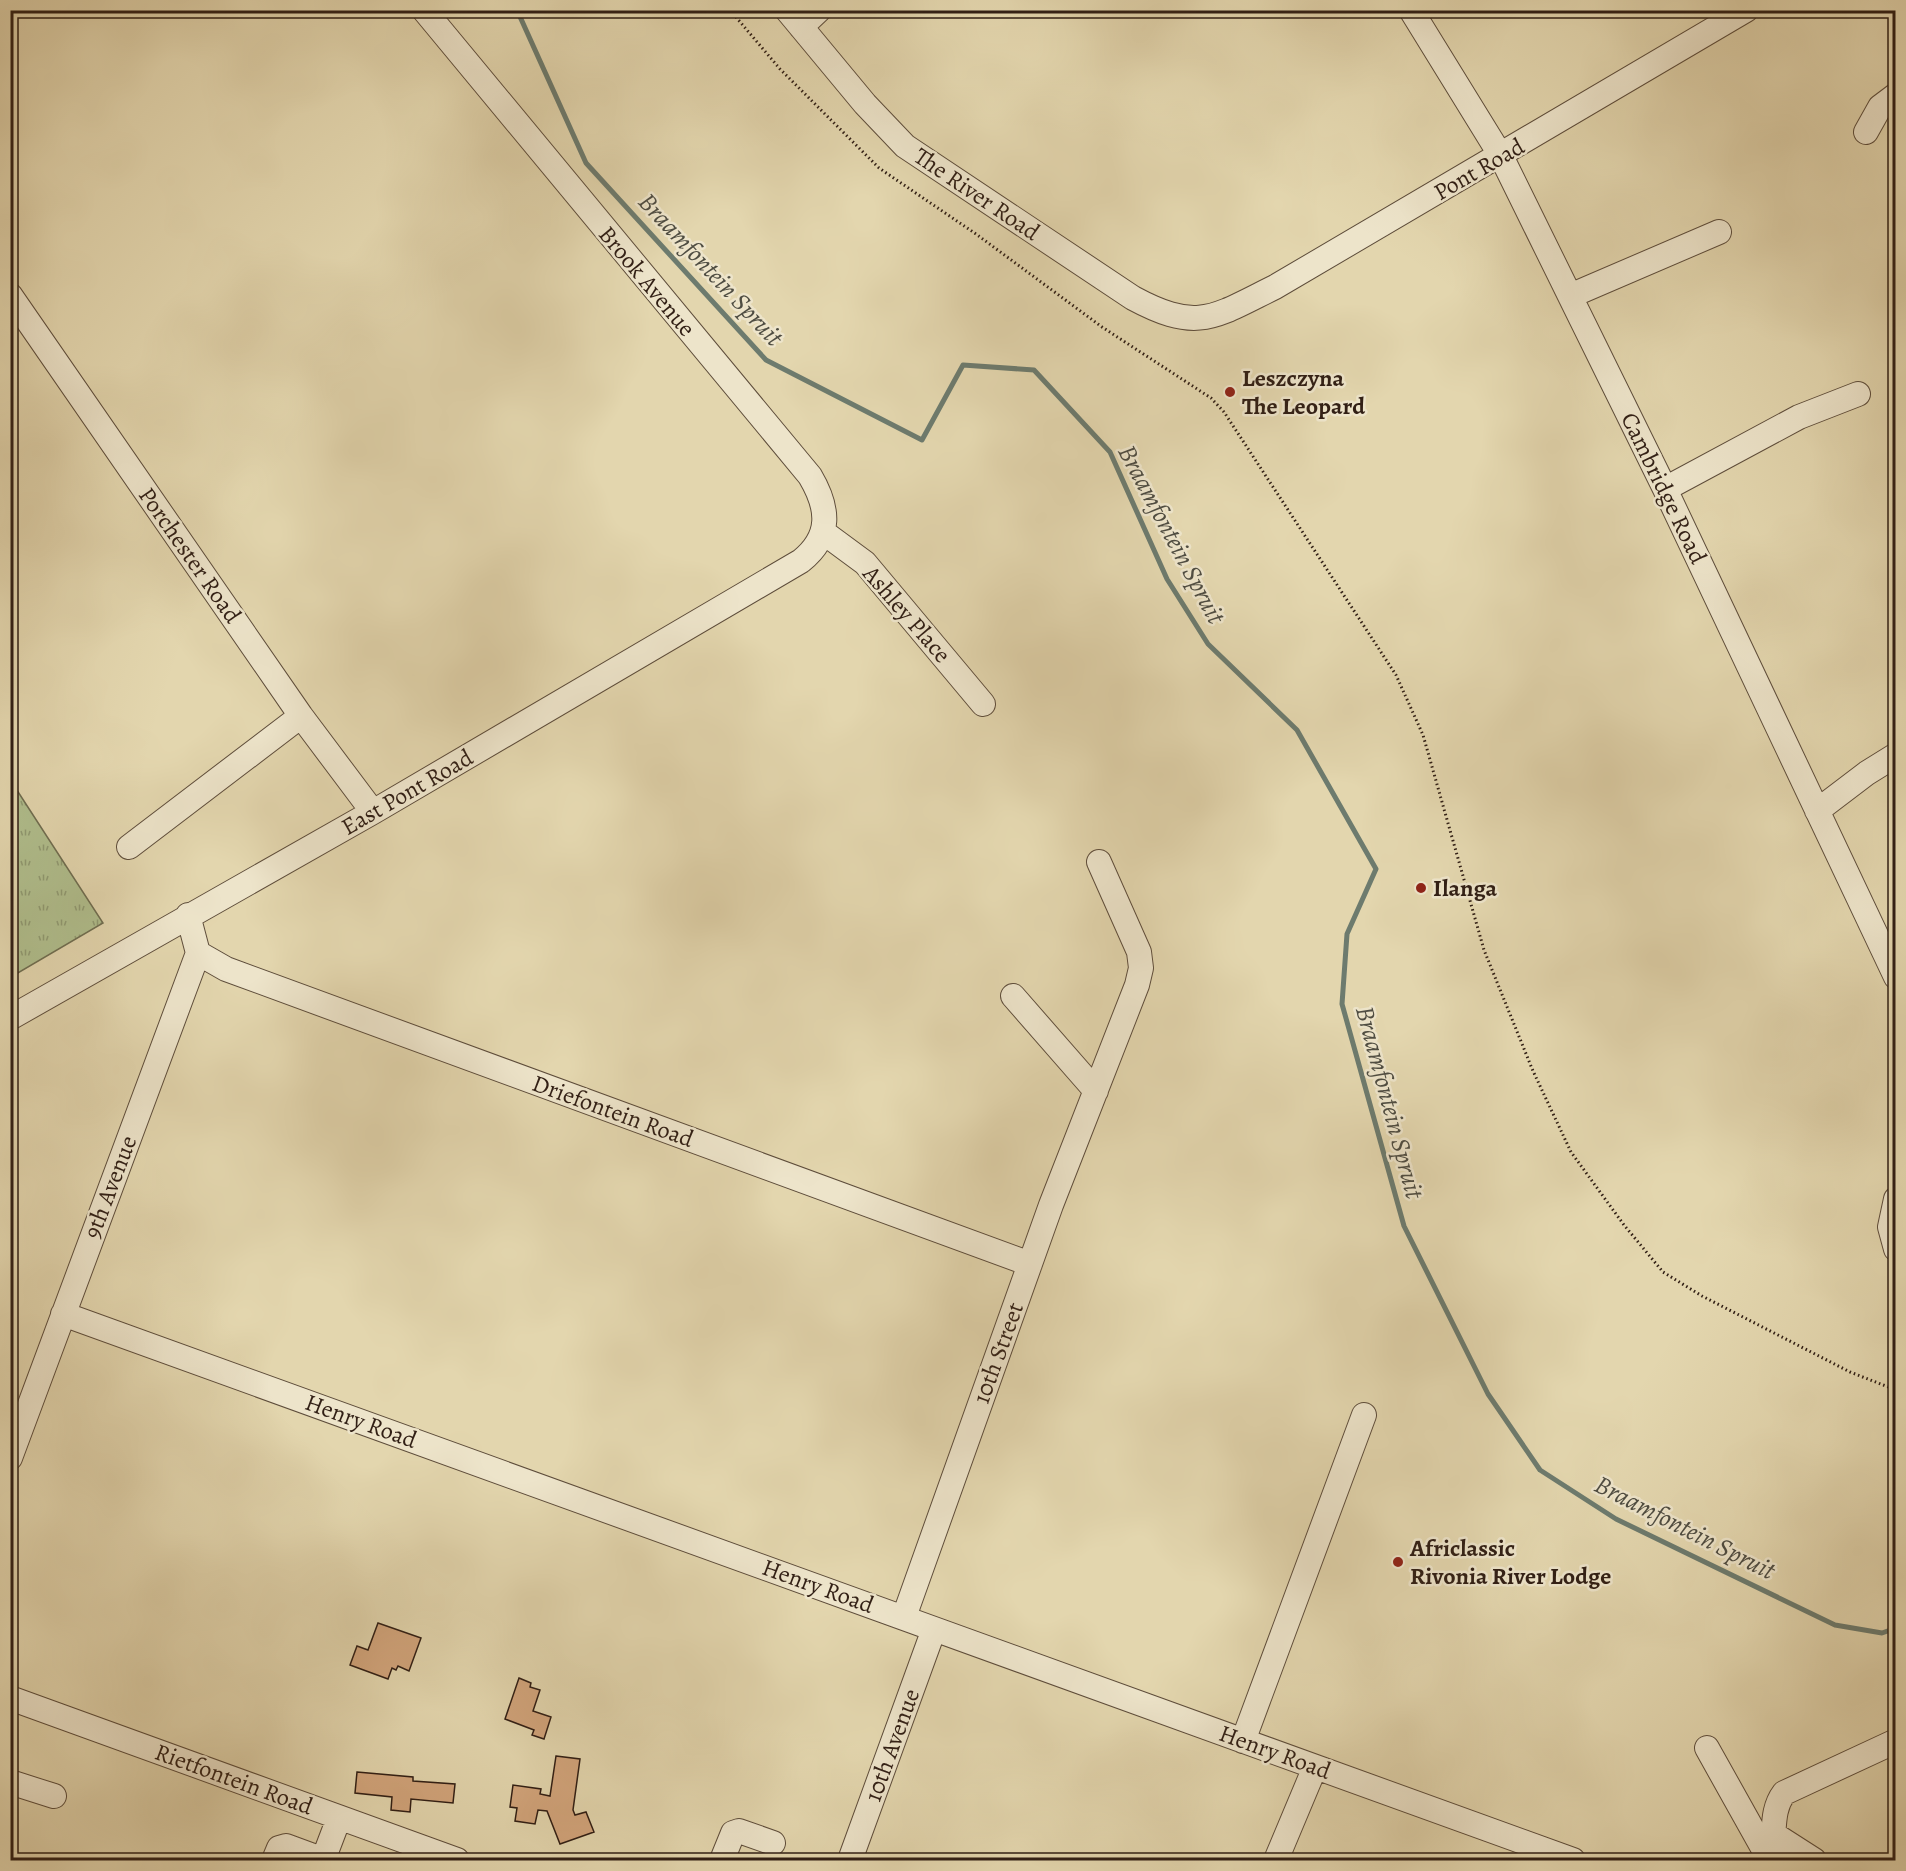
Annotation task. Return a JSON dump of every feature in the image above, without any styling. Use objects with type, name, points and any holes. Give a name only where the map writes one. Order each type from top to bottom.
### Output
[{"type":"street","name":"Brook Avenue","points":[[424,10],[810,476],[823,506],[823,532]]},
{"type":"street","points":[[794,19],[819,10]]},
{"type":"street","name":"Cambridge Road","points":[[1411,10],[1501,156],[1665,489],[1896,977]]},
{"type":"street","name":"Pont Road","points":[[1207,318],[1219,315],[1275,287],[1746,10]]},
{"type":"street","name":"The River Road","points":[[794,19],[884,126],[931,165],[1140,302],[1173,317],[1207,318]]},
{"type":"street","points":[[1866,132],[1880,107],[1896,95]]},
{"type":"street","points":[[1570,296],[1719,232]]},
{"type":"street","name":"Porchester Road","points":[[12,302],[301,716],[373,812]]},
{"type":"street","points":[[1665,489],[1799,417],[1858,394]]},
{"type":"street","name":"East Pont Road","points":[[10,1018],[373,812],[801,561],[819,543],[823,532]]},
{"type":"street","name":"Ashley Place","points":[[823,532],[865,563],[983,704]]},
{"type":"street","points":[[129,847],[301,716]]},
{"type":"street","points":[[1817,812],[1867,773],[1896,755]]},
{"type":"street","name":"10th Street","points":[[903,1617],[1051,1205],[1133,995],[1141,968],[1139,952],[1099,862]]},
{"type":"street","points":[[188,915],[198,953]]},
{"type":"street","name":"Driefontein Road","points":[[198,953],[226,969],[1030,1264]]},
{"type":"street","name":"9th Avenue","points":[[10,1458],[198,953]]},
{"type":"street","points":[[1013,996],[1096,1091]]},
{"type":"street","points":[[1896,1199],[1890,1227],[1896,1249]]},
{"type":"street","name":"Henry Road","points":[[63,1314],[1573,1860]]},
{"type":"street","points":[[1242,1741],[1364,1415]]},
{"type":"street","name":"10th Avenue","points":[[850,1860],[934,1629]]},
{"type":"street","name":"Rietfontein Road","points":[[10,1698],[457,1860]]},
{"type":"street","points":[[1769,1860],[1775,1835],[1774,1810],[1784,1793],[1896,1741]]},
{"type":"street","points":[[1707,1748],[1769,1860]]},
{"type":"street","points":[[1276,1860],[1315,1767]]},
{"type":"street","points":[[10,1782],[54,1796]]},
{"type":"street","points":[[274,1860],[279,1848],[286,1846],[324,1860],[339,1818]]},
{"type":"street","points":[[722,1860],[733,1833],[739,1831],[772,1843]]},
{"type":"street","points":[[1775,1835],[1815,1860]]},
{"type":"path","points":[[730,10],[780,69],[879,168],[976,234],[1102,327],[1211,398],[1224,412],[1396,675],[1423,735],[1484,950],[1533,1071],[1571,1152],[1624,1225],[1663,1272],[1702,1296],[1850,1372],[1896,1390]]},
{"type":"green space","points":[[11,781],[103,923],[10,977]]},
{"type":"building","points":[[378,1623],[421,1638],[409,1671],[398,1666],[396,1670],[392,1668],[388,1679],[350,1665],[357,1646],[368,1650]]},
{"type":"building","points":[[519,1678],[531,1683],[530,1687],[540,1690],[533,1711],[551,1717],[544,1739],[532,1735],[534,1730],[505,1719]]},
{"type":"building","points":[[556,1756],[580,1759],[573,1810],[575,1815],[586,1812],[594,1832],[560,1844],[547,1811],[538,1810],[535,1824],[515,1821],[517,1808],[510,1807],[513,1785],[541,1789],[540,1794],[550,1796]]},
{"type":"building","points":[[357,1772],[413,1777],[413,1781],[455,1784],[453,1803],[411,1799],[410,1812],[391,1810],[392,1797],[355,1793]]},
{"type":"waterway","name":"Braamfontein Spruit","points":[[517,10],[586,163],[766,360],[922,440],[963,365],[1034,370],[1110,452],[1167,579],[1208,644],[1297,730],[1376,869],[1347,934],[1342,1004],[1404,1226],[1488,1394],[1540,1470],[1616,1519],[1835,1625],[1882,1633],[1896,1628]]},
{"type":"place","name":"Leszczyna The Leopard","points":[[1230,392]]},
{"type":"place","name":"Ilanga","points":[[1421,888]]},
{"type":"place","name":"Africlassic Rivonia River Lodge","points":[[1398,1562]]}]
